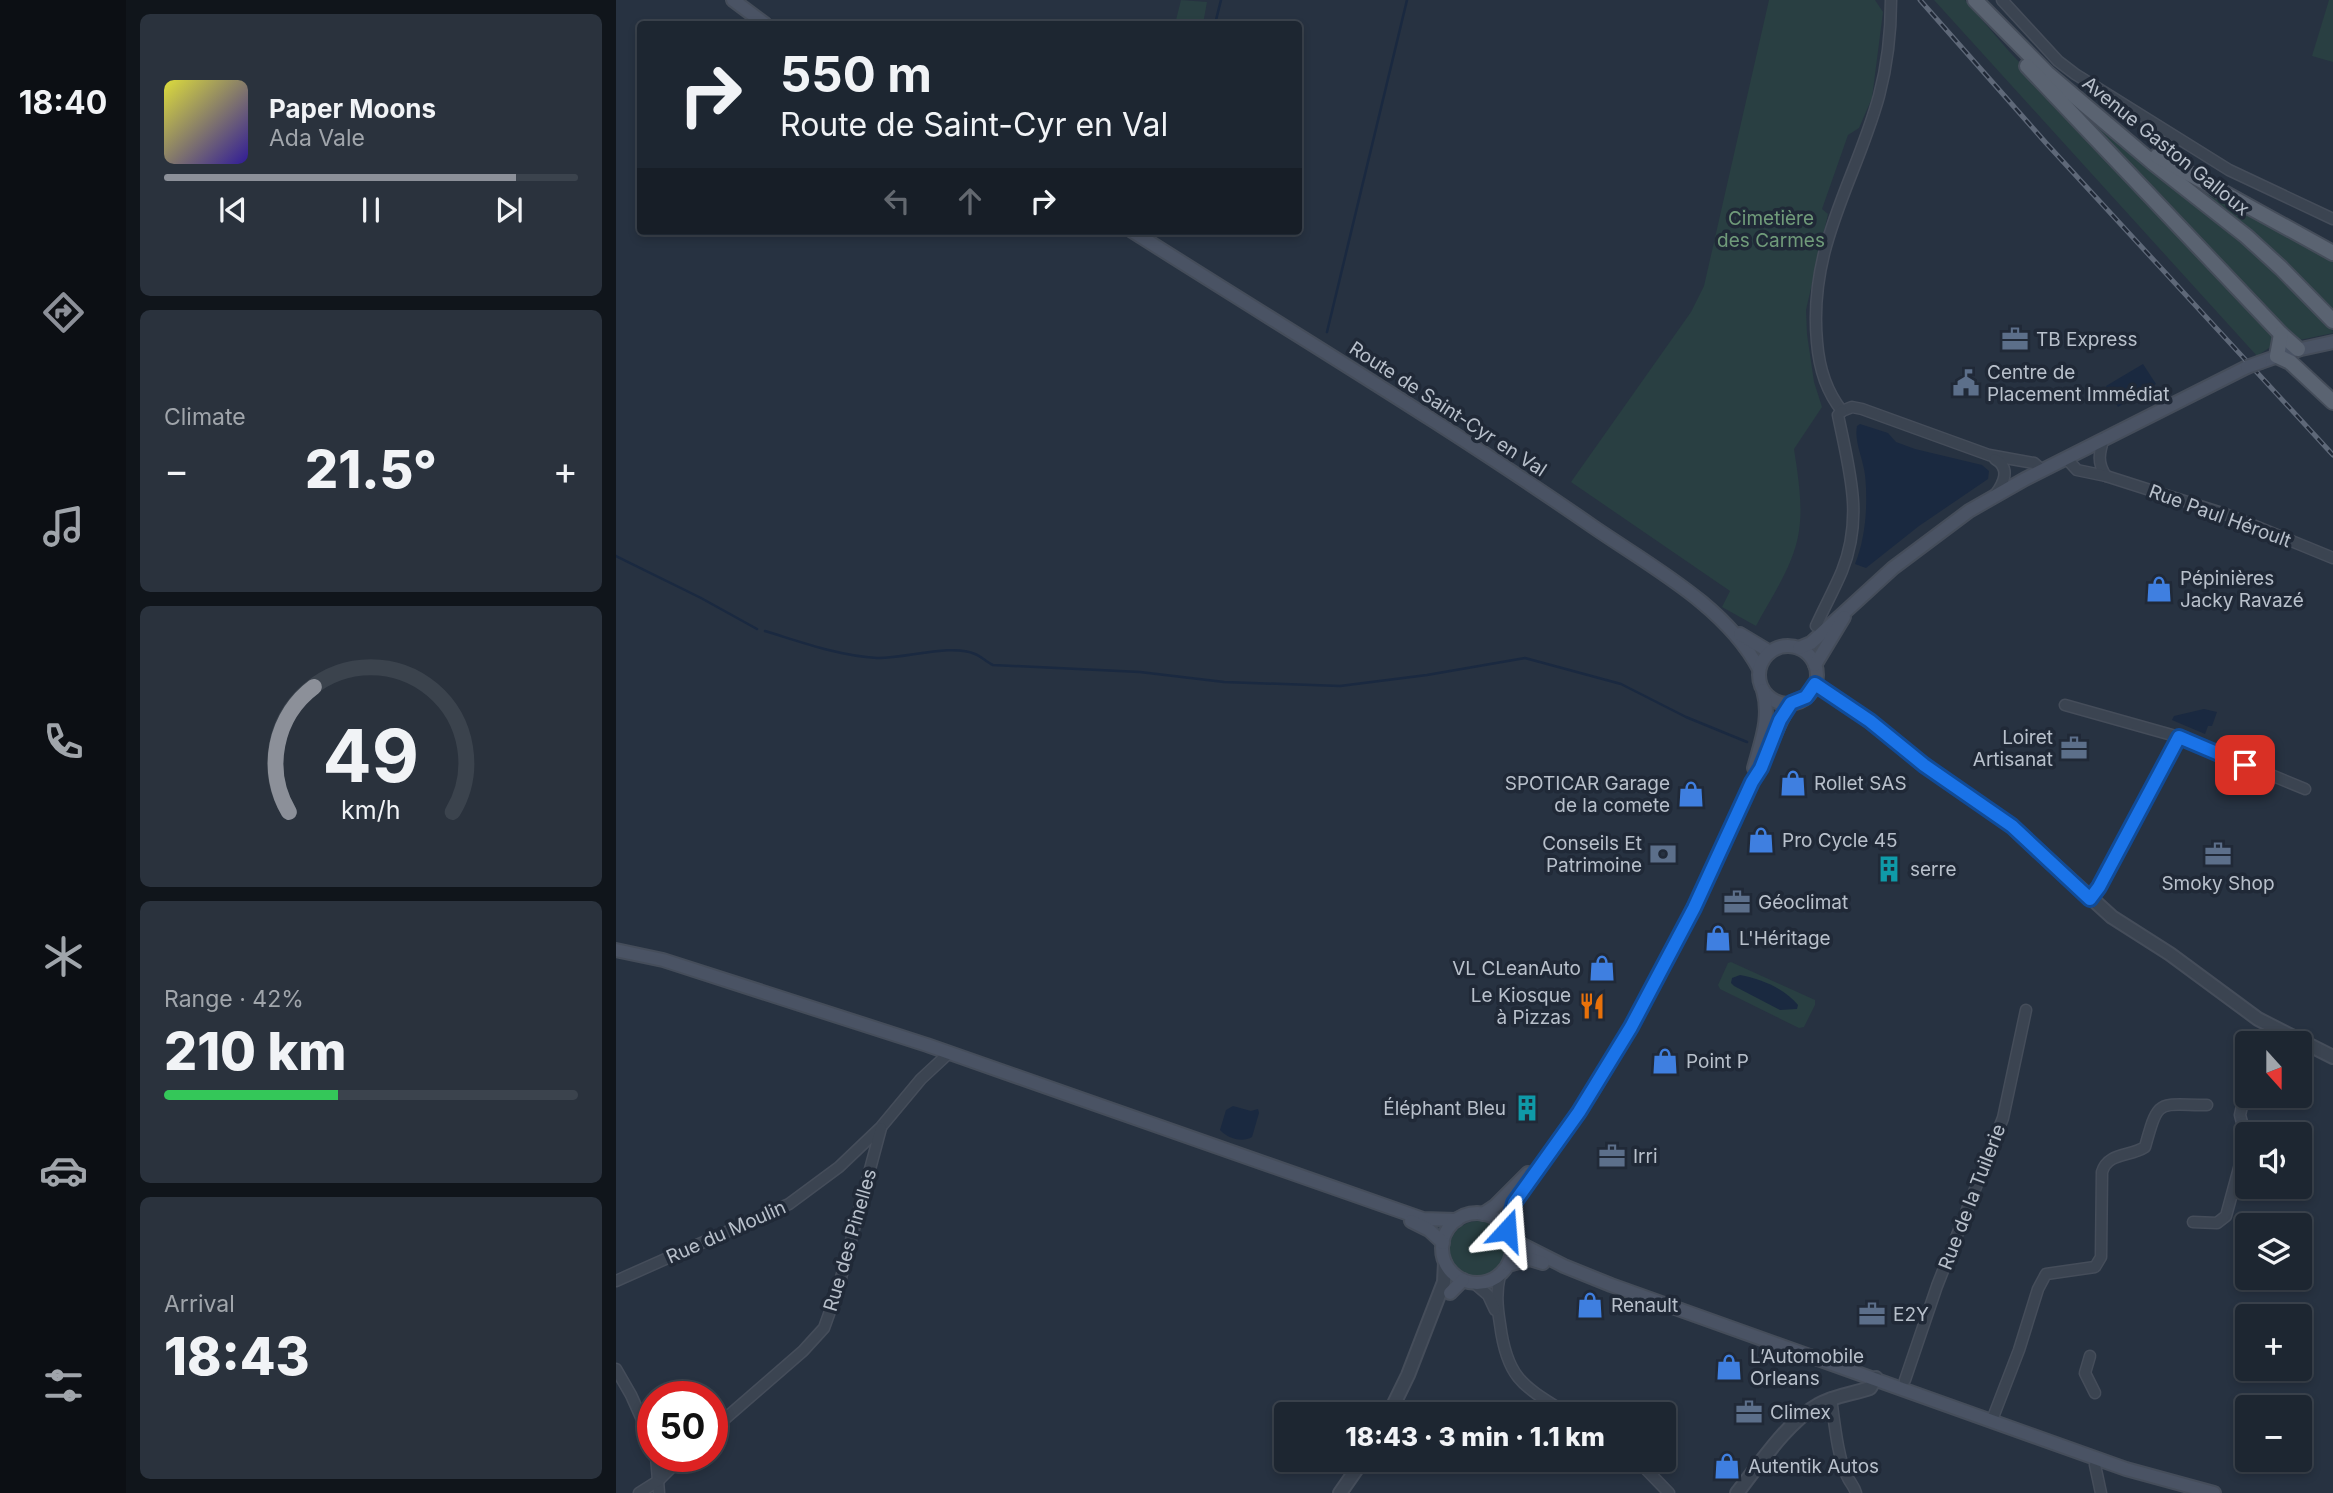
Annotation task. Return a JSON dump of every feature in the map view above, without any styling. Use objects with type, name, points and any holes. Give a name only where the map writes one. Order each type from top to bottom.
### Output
[{"type":"main road","points":[[733,0],[761,21]]},
{"type":"main road","name":"Avenue Gaston Galloux","points":[[1975,0],[2047,73],[2113,130],[2246,236],[2333,321]]},
{"type":"main road","points":[[2001,28],[2019,57],[2281,334],[2308,347]]},
{"type":"main road","points":[[2113,130],[2180,170],[2333,253]]},
{"type":"main road","name":"Route de Saint-Cyr en Val","points":[[1138,235],[1465,439],[1684,590],[1735,632],[1770,652]]},
{"type":"main road","points":[[2277,356],[2281,334]]},
{"type":"main road","points":[[1752,782],[1768,719],[1768,706],[1759,670],[1770,652],[1779,647],[1798,648],[1811,643],[1912,553],[1995,495],[2247,367],[2277,356],[2333,342]]},
{"type":"main road","points":[[2303,373],[2300,362],[2308,347]]},
{"type":"main road","points":[[2277,356],[2290,362],[2333,402]]},
{"type":"main road","points":[[1815,665],[1847,611]]},
{"type":"main road","name":"Route de Saint-Cyr en Val","points":[[1735,632],[1759,670]]},
{"type":"main road","points":[[1763,690],[1775,701],[1791,703],[1806,697],[1815,684],[1815,665],[1811,658],[1798,648]]},
{"type":"main road","points":[[1504,1270],[1511,1257],[1509,1234],[1514,1203],[1586,1103],[1631,1027],[1694,908],[1761,768],[1780,720],[1791,703]]},
{"type":"main road","points":[[616,950],[663,960],[948,1054],[1423,1219],[1457,1220]]},
{"type":"main road","points":[[1483,1214],[1544,1159]]},
{"type":"main road","points":[[1376,1203],[1429,1230],[1443,1243]]},
{"type":"main road","points":[[1469,1282],[1449,1269],[1445,1262],[1443,1243],[1450,1226],[1457,1220],[1483,1214],[1492,1217],[1509,1234],[1522,1253],[2126,1469],[2214,1493]]},
{"type":"main road","points":[[1450,1293],[1469,1282],[1485,1282],[1504,1270],[1522,1253]]},
{"type":"street","points":[[1842,411],[1830,396],[1822,374],[1815,305],[1827,238],[1879,95],[1886,59],[1891,0]]},
{"type":"street","points":[[2002,0],[2058,61],[2075,74],[2228,170],[2333,219]]},
{"type":"street","points":[[1816,626],[1842,570],[1854,515],[1849,456],[1838,415],[1842,411],[1853,407],[1862,409],[1989,455],[2034,463],[2042,470]]},
{"type":"street","points":[[2104,438],[2099,463],[2106,476]]},
{"type":"street","points":[[1989,455],[2002,463],[2005,469],[2002,485],[1995,495]]},
{"type":"street","name":"Rue Paul Héroult","points":[[2066,458],[2077,470],[2106,476],[2228,514],[2333,558]]},
{"type":"street","points":[[1815,684],[1870,721],[1924,765],[2012,826],[2090,899],[2135,933],[2170,954],[2273,1029],[2333,1057]]},
{"type":"street","points":[[2065,705],[2179,737],[2305,789]]},
{"type":"street","points":[[2090,899],[2099,887],[2179,737]]},
{"type":"street","name":"Rue de la Tuilerie","points":[[1905,1380],[1937,1286],[2003,1118],[2026,1010]]},
{"type":"street","name":"Rue du Moulin","points":[[616,1282],[789,1205],[839,1167],[881,1128],[921,1079],[948,1054]]},
{"type":"street","points":[[1992,1420],[2020,1350],[2038,1289],[2046,1274],[2095,1267],[2101,1257],[2104,1165],[2109,1160],[2145,1147],[2155,1111],[2160,1107],[2207,1105]]},
{"type":"street","points":[[2193,1222],[2217,1223],[2226,1216],[2245,1146],[2240,1115],[2242,1108]]},
{"type":"street","name":"Rue des Pinelles","points":[[728,1416],[803,1351],[824,1328],[838,1289],[881,1128]]},
{"type":"street","points":[[1395,1402],[1410,1371],[1444,1282],[1445,1262]]},
{"type":"street","points":[[1504,1270],[1497,1292],[1505,1356],[1515,1374],[1548,1402]]},
{"type":"street","points":[[1469,1282],[1488,1295],[1500,1327]]},
{"type":"street","points":[[1410,1371],[1420,1357],[1450,1293]]},
{"type":"street","points":[[2090,1356],[2085,1373],[2095,1393]]},
{"type":"street","points":[[616,1369],[637,1408]]},
{"type":"street","points":[[1737,1493],[1786,1433],[1809,1411],[1831,1398],[1870,1388],[1876,1378]]},
{"type":"street","points":[[1831,1398],[1834,1428],[1848,1478],[1854,1484],[1856,1493]]},
{"type":"street","points":[[2097,1458],[2095,1465],[2101,1493]]},
{"type":"street","points":[[657,1472],[659,1493]]},
{"type":"street","points":[[639,1493],[667,1472]]},
{"type":"street","points":[[1340,1493],[1355,1472]]},
{"type":"street","points":[[1648,1472],[1668,1493]]},
{"type":"green space","points":[[1181,0],[1207,2],[1204,21],[1176,21]]},
{"type":"green space","name":"Cimetière des Carmes","points":[[1769,0],[1875,0],[1883,12],[1872,98],[1859,128],[1848,135],[1822,209],[1828,214],[1806,310],[1814,382],[1822,407],[1794,449],[1800,500],[1799,531],[1787,568],[1756,626],[1722,607],[1730,591],[1571,482],[1691,312],[1704,286]]},
{"type":"green space","points":[[1934,0],[1965,0],[2007,49],[2275,337],[2272,346],[2257,356]]},
{"type":"green space","points":[[2329,0],[2333,0],[2333,62],[2312,56]]},
{"type":"green space","points":[[2049,84],[2226,225],[2332,329],[2333,333],[2295,341]]},
{"type":"green space","points":[[2177,172],[2333,257],[2333,310],[2317,293]]},
{"type":"green space","points":[[1728,963],[1815,1000],[1804,1027],[1799,1028],[1720,989],[1718,985]]},
{"type":"green space","points":[[1478,1221],[1499,1229],[1507,1250],[1499,1271],[1478,1279],[1457,1271],[1449,1250],[1457,1229]]},
{"type":"water","points":[[2143,364],[2156,384],[2118,407],[2106,386]]},
{"type":"water","points":[[1860,424],[1888,433],[1896,442],[1915,449],[1982,465],[1989,471],[1988,479],[1919,526],[1866,568],[1855,564],[1862,543],[1866,508],[1865,475],[1857,438],[1857,426]]},
{"type":"water","points":[[2204,709],[2217,712],[2212,726],[2208,726],[2205,734],[2172,720],[2174,716]]},
{"type":"water","points":[[1740,975],[1779,989],[1798,1005],[1797,1009],[1780,1010],[1734,986],[1731,983],[1732,978]]},
{"type":"water","points":[[1233,1106],[1251,1111],[1258,1109],[1252,1137],[1235,1139],[1220,1130],[1226,1110]]},
{"type":"waterway","points":[[1216,21],[1221,0]]},
{"type":"waterway","points":[[1327,332],[1407,0]]},
{"type":"waterway","points":[[616,556],[757,629]]},
{"type":"waterway","points":[[765,631],[820,648],[863,657],[888,658],[954,650],[975,654],[993,665],[1140,672],[1224,682],[1340,686],[1427,675],[1525,658],[1621,684],[1686,717],[1747,742]]},
{"type":"railway","points":[[1920,0],[2046,143],[2333,455]]},
{"type":"place","name":"TB Express","points":[[2015,339]]},
{"type":"place","name":"Centre de Placement Immédiat","points":[[1966,383]]},
{"type":"place","name":"Pépinières Jacky Ravazé","points":[[2159,589]]},
{"type":"place","name":"Loiret Artisanat","points":[[2074,748]]},
{"type":"place","name":"Rollet SAS","points":[[1793,783]]},
{"type":"place","name":"SPOTICAR Garage de la comete","points":[[1691,794]]},
{"type":"place","name":"Pro Cycle 45","points":[[1761,840]]},
{"type":"place","name":"Conseils Et Patrimoine","points":[[1663,854]]},
{"type":"place","name":"Smoky Shop","points":[[2218,854]]},
{"type":"place","name":"serre","points":[[1889,869]]},
{"type":"place","name":"Géoclimat","points":[[1737,902]]},
{"type":"place","name":"L'Héritage","points":[[1718,938]]},
{"type":"place","name":"VL CLeanAuto","points":[[1602,968]]},
{"type":"place","name":"Le Kiosque à Pizzas","points":[[1592,1006]]},
{"type":"place","name":"Point P","points":[[1665,1061]]},
{"type":"place","name":"Éléphant Bleu","points":[[1527,1108]]},
{"type":"place","name":"Irri","points":[[1612,1156]]},
{"type":"place","name":"Renault","points":[[1590,1305]]},
{"type":"place","name":"E2Y","points":[[1872,1314]]},
{"type":"place","name":"L’Automobile Orleans","points":[[1729,1367]]},
{"type":"place","name":"Climex","points":[[1749,1412]]},
{"type":"place","name":"Autentik Autos","points":[[1727,1466]]},
{"type":"route","points":[[1507,1230],[1514,1203],[1566,1132],[1631,1027],[1694,908],[1761,768],[1780,720],[1791,703],[1806,697],[1815,684],[1870,721],[1924,765],[2012,826],[2090,899],[2099,887],[2179,737],[2245,765]]}]
